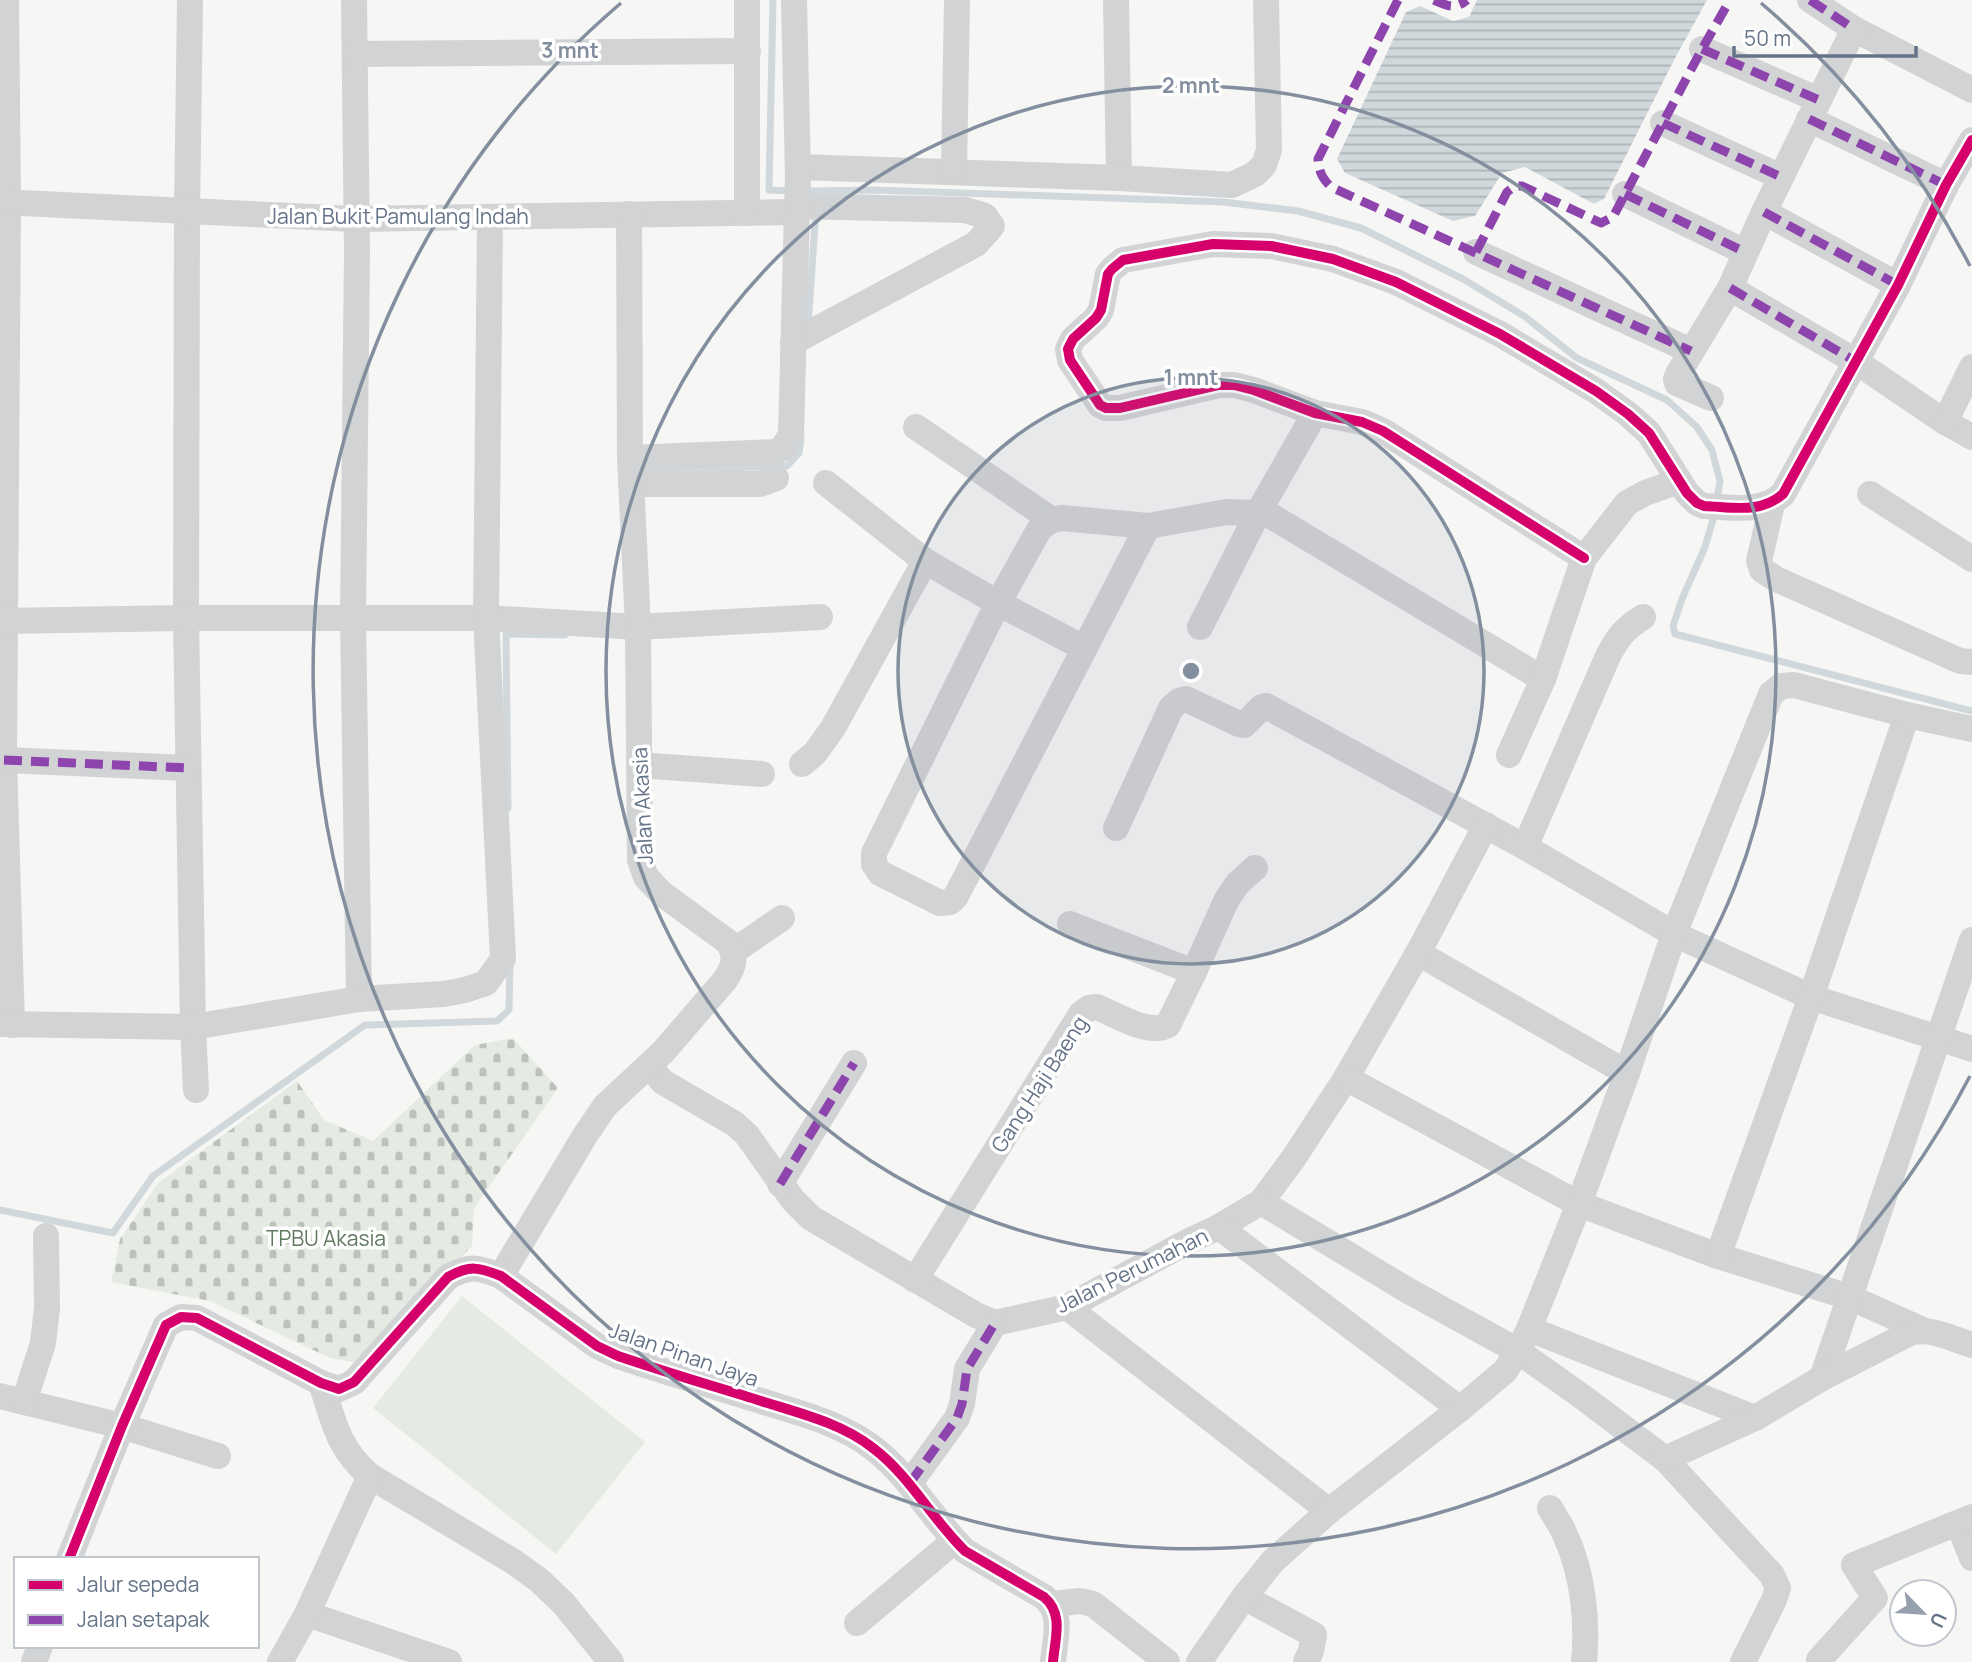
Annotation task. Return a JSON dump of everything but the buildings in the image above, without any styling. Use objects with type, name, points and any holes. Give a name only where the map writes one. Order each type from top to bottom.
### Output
[{"type":"street","points":[[6,0],[3,621],[6,1024],[193,1027],[359,999],[444,994],[465,990],[486,982],[503,959],[486,618],[490,218]]},
{"type":"street","points":[[190,0],[186,618],[193,1027],[197,1090]]},
{"type":"street","points":[[354,0],[356,278],[353,618],[359,999]]},
{"type":"street","points":[[747,0],[747,213]]},
{"type":"street","points":[[637,478],[776,452],[784,447],[791,434],[799,339],[803,196],[794,0]]},
{"type":"street","points":[[954,171],[957,0]]},
{"type":"street","points":[[1116,0],[1119,178]]},
{"type":"street","points":[[803,196],[954,171],[1232,185],[1255,174],[1264,165],[1269,150],[1266,0]]},
{"type":"street","points":[[1810,0],[1854,29],[1972,90]]},
{"type":"street","points":[[1711,398],[1677,383],[1678,373],[1730,288],[1764,212],[1854,29]]},
{"type":"street","points":[[1702,49],[1947,185]]},
{"type":"street","points":[[355,54],[748,51]]},
{"type":"street","points":[[1663,123],[1781,177]]},
{"type":"street","points":[[1584,558],[1383,431],[1362,422],[1315,413],[1275,396],[1234,385],[1219,385],[1120,408],[1106,408],[1100,405],[1070,360],[1068,349],[1073,339],[1101,310],[1108,274],[1123,260],[1213,244],[1271,246],[1333,259],[1396,282],[1500,334],[1597,391],[1649,433],[1687,494],[1697,503],[1716,507],[1758,508],[1772,504],[1783,494],[1898,285],[1972,140]]},
{"type":"street","points":[[1626,194],[1745,252]]},
{"type":"street","points":[[799,339],[976,244],[992,226],[985,216],[965,210],[803,196]]},
{"type":"street","name":"Jalan Bukit Pamulang Indah","points":[[4,202],[187,213],[355,219],[490,218],[747,213],[803,196]]},
{"type":"street","points":[[1764,212],[1898,285]]},
{"type":"street","name":"Jalan Akasia","points":[[629,214],[637,478],[640,860],[646,877],[661,893],[729,942],[734,951]]},
{"type":"street","points":[[1476,252],[1691,351]]},
{"type":"street","points":[[1730,288],[1855,361],[1945,422],[1972,436]]},
{"type":"street","points":[[1945,422],[1972,367]]},
{"type":"street","points":[[1200,627],[1258,513],[1315,413]]},
{"type":"street","points":[[916,426],[1052,520]]},
{"type":"street","points":[[1645,493],[1657,446]]},
{"type":"street","points":[[637,478],[760,484],[776,478]]},
{"type":"street","points":[[1509,755],[1543,679],[1584,558],[1627,503],[1645,493],[1679,481]]},
{"type":"street","points":[[825,483],[925,561],[1084,648]]},
{"type":"street","points":[[1870,494],[1972,559]]},
{"type":"street","points":[[1772,504],[1759,561],[1762,570],[1776,579],[1960,661],[1972,662]]},
{"type":"street","points":[[1148,526],[956,896],[950,902],[940,903],[880,873],[874,864],[874,853],[998,603],[1040,528],[1052,520],[1062,518],[1148,526],[1227,512],[1271,516],[1543,679]]},
{"type":"street","points":[[802,764],[815,753],[833,727],[925,561]]},
{"type":"street","points":[[3,621],[486,618],[638,627],[820,617]]},
{"type":"street","points":[[1525,847],[1608,656],[1618,637],[1627,627],[1643,617]]},
{"type":"street","points":[[1199,1662],[1244,1597],[1273,1561],[1329,1511],[1505,1371],[1524,1340],[1579,1204],[1674,934],[1771,694],[1782,686],[1794,685],[1972,729]]},
{"type":"street","points":[[1116,828],[1171,708],[1179,701],[1186,699],[1244,725],[1266,706],[1486,825],[1674,934],[1811,997],[1972,1049]]},
{"type":"street","points":[[1718,1256],[1811,997],[1907,715]]},
{"type":"street","points":[[4,761],[188,768]]},
{"type":"street","points":[[639,765],[762,774]]},
{"type":"street","name":"Jalan Perumahan","points":[[995,1324],[1067,1307],[1261,1202],[1346,1078],[1418,953],[1486,825]]},
{"type":"street","name":"Gang Haji Baeng","points":[[915,1280],[1081,1014],[1089,1008],[1097,1007],[1147,1029],[1160,1029],[1168,1025],[1227,899],[1238,883],[1255,868]]},
{"type":"street","points":[[501,1276],[605,1106],[663,1052],[725,981],[731,971],[734,951],[782,918]]},
{"type":"street","points":[[1070,924],[1194,972]]},
{"type":"street","points":[[1822,1378],[1972,940]]},
{"type":"street","points":[[1418,953],[1627,1073]]},
{"type":"street","points":[[780,1184],[853,1063]]},
{"type":"street","points":[[649,1066],[663,1082],[747,1135],[780,1184],[811,1218],[995,1324],[967,1369],[957,1418],[910,1483]]},
{"type":"street","points":[[1346,1078],[1579,1204],[1718,1256],[1849,1297],[1923,1330]]},
{"type":"street","points":[[1261,1202],[1408,1290],[1524,1340],[1755,1418]]},
{"type":"street","points":[[1219,1227],[1460,1409]]},
{"type":"street","points":[[46,1236],[47,1308],[43,1343],[12,1399],[122,1426],[218,1456]]},
{"type":"street","name":"Jalan Pinan Jaya","points":[[70,1557],[166,1325],[181,1317],[197,1318],[339,1389],[354,1382],[448,1277],[464,1269],[485,1270],[501,1276],[597,1346],[618,1356],[805,1414],[847,1431],[874,1448],[910,1483],[964,1551],[1052,1604]]},
{"type":"street","points":[[1067,1307],[1329,1511]]},
{"type":"street","points":[[1665,1459],[1755,1418],[1822,1378],[1912,1332],[1932,1331],[1972,1345]]},
{"type":"street","points":[[1524,1340],[1584,1398],[1665,1459],[1772,1575],[1778,1588],[1743,1662]]},
{"type":"street","points":[[321,1382],[335,1430],[346,1451],[357,1464],[370,1476],[514,1562],[540,1581],[564,1604],[611,1662]]},
{"type":"street","points":[[280,1662],[307,1614],[370,1476]]},
{"type":"street","points":[[1550,1508],[1567,1538],[1578,1572],[1586,1643],[1584,1662]]},
{"type":"street","points":[[1819,1660],[1875,1598],[1854,1565],[1965,1520],[1972,1558]]},
{"type":"street","points":[[857,1623],[954,1541]]},
{"type":"street","points":[[1244,1597],[1314,1635],[1306,1662]]},
{"type":"street","points":[[1053,1662],[1057,1615],[1052,1604],[1080,1601],[1093,1604],[1167,1662]]},
{"type":"street","points":[[307,1614],[449,1662]]},
{"type":"green space","name":"TPBU Akasia","points":[[513,1038],[558,1088],[474,1208],[472,1246],[358,1363],[330,1358],[210,1301],[111,1282],[120,1239],[158,1183],[297,1081],[324,1120],[373,1141],[475,1045]]},
{"type":"green space","points":[[462,1296],[645,1442],[556,1554],[373,1408]]},
{"type":"shaded area","points":[[1477,0],[1707,0],[1604,199],[1594,204],[1525,167],[1502,173],[1475,216],[1453,221],[1345,173],[1337,159],[1406,12],[1420,6],[1453,21],[1469,17]]},
{"type":"waterway","points":[[773,0],[769,190],[792,191]]},
{"type":"waterway","points":[[804,191],[875,190],[1223,202],[1298,211],[1361,228],[1463,279],[1524,316],[1577,358],[1667,400],[1697,427],[1712,450],[1720,481],[1705,547],[1682,599],[1673,626],[1675,634],[1972,711]]},
{"type":"waterway","points":[[808,325],[816,211]]},
{"type":"waterway","points":[[644,479],[644,471],[787,466],[799,453],[801,438]]},
{"type":"waterway","points":[[508,808],[506,634],[565,635]]},
{"type":"waterway","points":[[0,1210],[113,1233],[153,1176],[365,1025],[497,1021],[509,1010],[510,963]]},
{"type":"marked path","points":[[1398,0],[1318,159],[1325,181],[1331,187],[1691,351]]},
{"type":"marked path","points":[[1434,0],[1451,6],[1467,0]]},
{"type":"marked path","points":[[1476,252],[1507,192],[1515,186],[1522,186],[1601,223],[1613,217],[1730,0]]},
{"type":"marked path","points":[[1810,0],[1854,29]]},
{"type":"marked path","points":[[1702,49],[1819,100]]},
{"type":"marked path","points":[[1809,119],[1946,185]]},
{"type":"marked path","points":[[1663,123],[1781,177]]},
{"type":"marked path","points":[[1625,194],[1745,252]]},
{"type":"marked path","points":[[1764,212],[1898,285]]},
{"type":"marked path","points":[[1730,288],[1855,361]]},
{"type":"marked path","points":[[4,760],[188,768]]},
{"type":"marked path","points":[[780,1184],[854,1063]]},
{"type":"marked path","points":[[910,1483],[957,1418],[967,1369],[995,1323]]},
{"type":"cycle path","points":[[1584,558],[1383,431],[1362,422],[1315,413],[1234,385],[1219,385],[1120,408],[1106,408],[1100,405],[1070,360],[1068,349],[1073,339],[1101,310],[1108,274],[1123,260],[1213,244],[1271,246],[1333,259],[1396,282],[1500,334],[1596,391],[1649,433],[1687,493],[1697,503],[1704,506],[1756,507],[1783,494],[1898,285],[1946,185],[1972,140]]},
{"type":"cycle path","points":[[70,1557],[166,1325],[181,1317],[197,1318],[321,1383],[339,1389],[354,1382],[448,1277],[468,1269],[480,1269],[501,1276],[597,1346],[618,1356],[805,1415],[834,1425],[861,1439],[898,1471],[965,1551],[1044,1597],[1056,1619],[1053,1662]]}]
